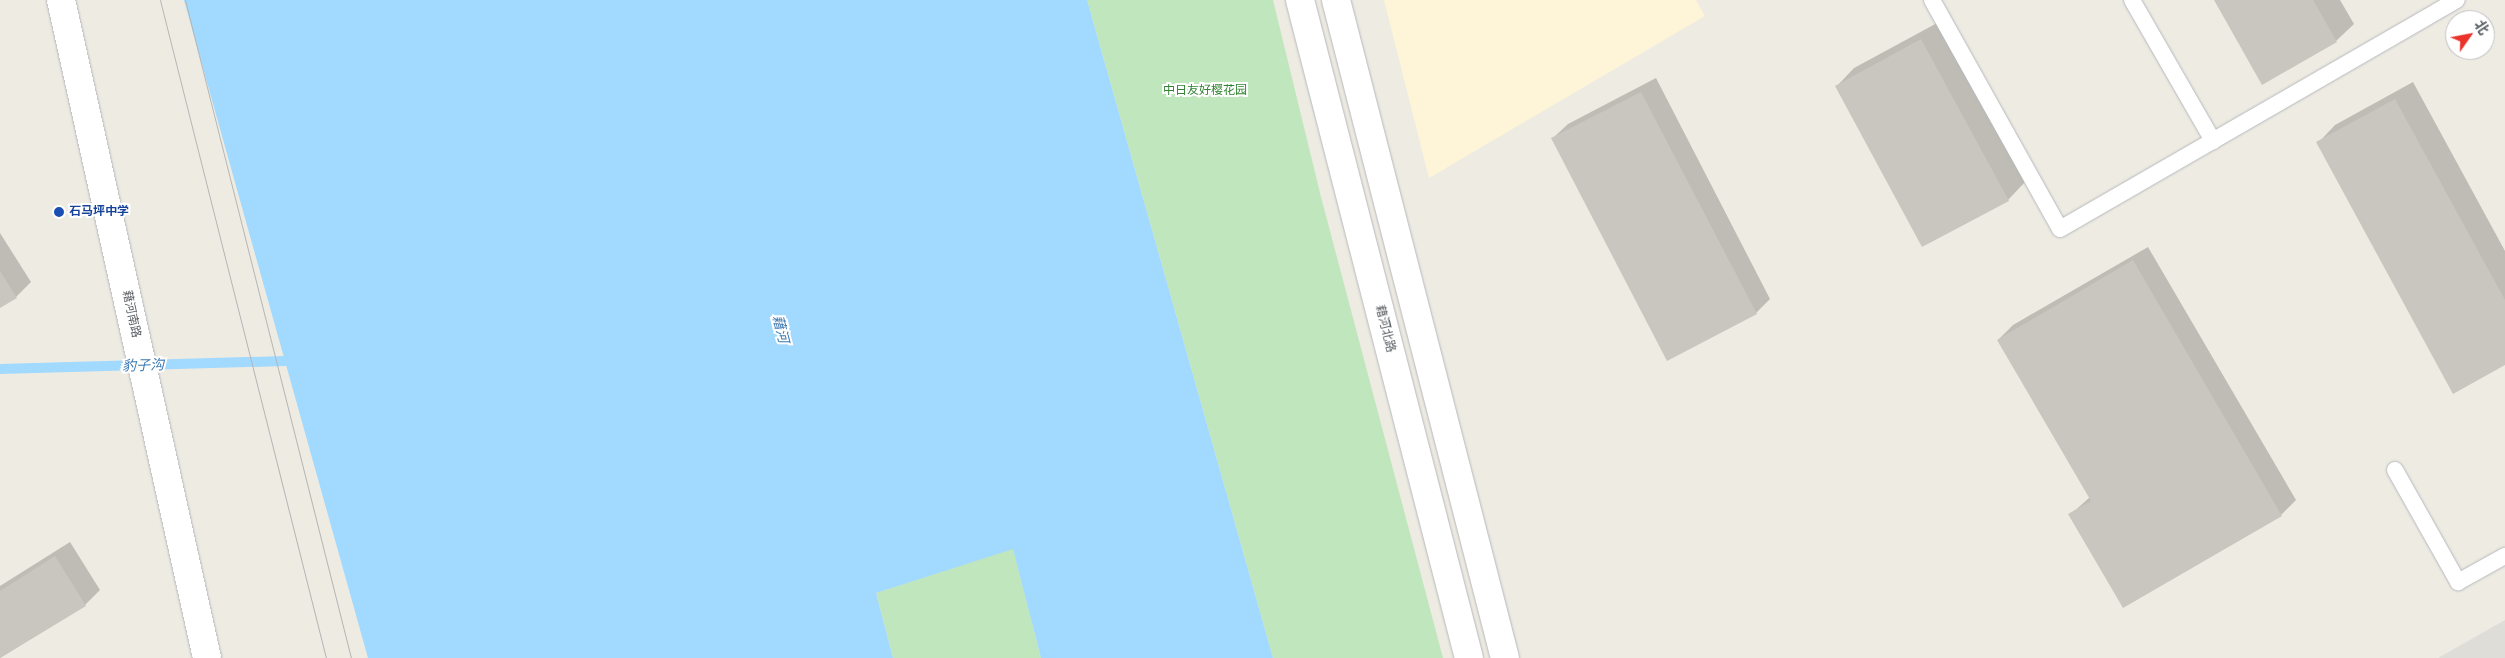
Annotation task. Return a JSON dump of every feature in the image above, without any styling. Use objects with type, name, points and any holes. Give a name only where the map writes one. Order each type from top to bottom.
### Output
[{"type":"main road","name":"藉河南路","points":[[61,0],[207,658]]},
{"type":"main road","name":"藉河北路","points":[[1300,0],[1469,658]]},
{"type":"main road","points":[[1336,0],[1505,658]]},
{"type":"lane","points":[[1932,0],[2060,229],[2457,0]]},
{"type":"lane","points":[[2132,0],[2213,140]]},
{"type":"lane","points":[[2395,470],[2458,582],[2505,556]]},
{"type":"shaded area","points":[[1384,0],[1696,0],[1705,16],[1429,178]]},
{"type":"shaded area","points":[[2505,620],[2505,658],[2438,658]]},
{"type":"green space","name":"中日友好樱花园","points":[[1087,0],[1273,0],[1321,197],[1443,658],[1273,658]]},
{"type":"green space","points":[[1013,548],[1041,658],[893,658],[876,593]]},
{"type":"water","name":"藉河","points":[[184,0],[1087,0],[1273,658],[1041,658],[1013,549],[876,593],[893,658],[368,658]]},
{"type":"building","points":[[2214,0],[2313,0],[2337,42],[2262,85]]},
{"type":"building","points":[[1921,39],[2009,201],[1922,247],[1835,86]]},
{"type":"building","points":[[1641,92],[1757,314],[1667,361],[1551,138]]},
{"type":"building","points":[[2395,99],[2505,300],[2505,365],[2453,394],[2316,142]]},
{"type":"building","points":[[2133,260],[2282,516],[2123,608],[2068,514],[2091,501],[1997,340]]},
{"type":"building","points":[[0,271],[17,298],[0,308]]},
{"type":"building","points":[[55,556],[86,606],[0,658],[0,591]]},
{"type":"waterway","name":"豹子沟","points":[[0,369],[285,361]]},
{"type":"tram line","points":[[160,0],[326,658]]},
{"type":"tram line","points":[[185,0],[351,658]]},
{"type":"place","name":"石马坪中学","points":[[59,212]]}]
